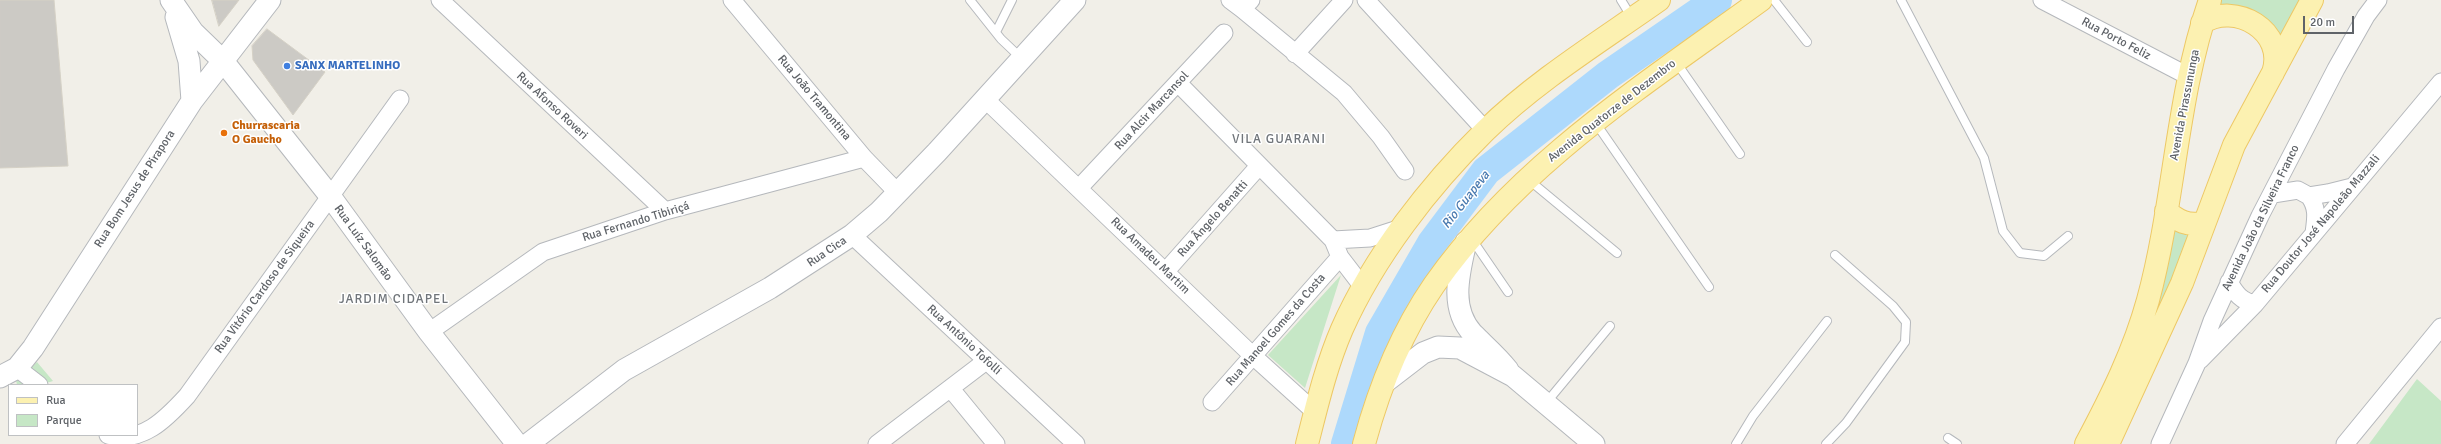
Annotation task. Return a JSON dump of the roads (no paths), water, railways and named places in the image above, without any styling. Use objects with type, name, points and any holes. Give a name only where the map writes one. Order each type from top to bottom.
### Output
[{"type":"main road","points":[[1307,444],[1326,369],[1343,328],[1363,287],[1401,228],[1486,131],[1552,76],[1659,0]]},
{"type":"main road","name":"Avenida Quatorze de Dezembro","points":[[1364,444],[1384,383],[1416,314],[1434,286],[1468,240],[1527,178],[1594,121],[1761,0]]},
{"type":"main road","name":"Avenida Pirassununga","points":[[2086,444],[2115,389],[2137,337],[2149,299],[2190,77],[2202,23],[2210,0]]},
{"type":"main road","points":[[2108,444],[2182,283],[2202,223],[2234,146],[2312,0]]},
{"type":"main road","points":[[2202,23],[2216,16],[2230,15],[2245,18],[2258,26],[2268,36],[2274,49],[2276,64],[2272,76]]},
{"type":"main road","points":[[2166,211],[2184,223],[2192,225],[2202,223]]},
{"type":"street","name":"Rua Luíz Salomão","points":[[171,0],[193,32],[223,61],[330,196],[429,332],[518,444]]},
{"type":"street","points":[[171,0],[189,60],[192,101]]},
{"type":"street","name":"Rua Bom Jesus de Pirapora","points":[[8,372],[33,348],[192,101],[270,0]]},
{"type":"street","name":"Rua Afonso Roveri","points":[[440,0],[665,211]]},
{"type":"street","name":"Rua João Tramontina","points":[[732,0],[864,158],[898,193]]},
{"type":"street","name":"Rua Cica","points":[[528,444],[624,370],[770,288],[852,235],[898,193],[1075,0]]},
{"type":"street","points":[[1295,54],[1344,0]]},
{"type":"street","points":[[1366,0],[1486,131]]},
{"type":"street","name":"Rua Porto Feliz","points":[[2042,0],[2190,77]]},
{"type":"street","name":"Avenida João da Silveira Franco","points":[[2160,444],[2197,363],[2212,321],[2229,282],[2260,216],[2273,194],[2306,123],[2366,16],[2378,0]]},
{"type":"street","points":[[1241,3],[1295,54],[1344,93],[1377,132],[1405,170]]},
{"type":"street","name":"Rua Alcir Marcansol","points":[[1079,188],[1224,33]]},
{"type":"street","name":"Rua Doutor José Napoleão Mazzali","points":[[2197,363],[2255,304],[2441,82]]},
{"type":"street","points":[[1178,83],[1333,240],[1340,257],[1363,287]]},
{"type":"street","name":"Rua Vitório Cardoso de Siqueira","points":[[112,436],[130,440],[148,434],[160,426],[187,396],[400,99]]},
{"type":"street","name":"Rua Amadeu Martim","points":[[985,99],[1252,355],[1315,412]]},
{"type":"street","name":"Rua Fernando Tibiriçá","points":[[429,332],[543,252],[665,211],[864,158]]},
{"type":"street","name":"Rua Ângelo Benatti","points":[[1166,271],[1259,166]]},
{"type":"street","points":[[2309,196],[2352,187]]},
{"type":"street","points":[[2273,194],[2298,190],[2309,196],[2315,204],[2317,216],[2314,233]]},
{"type":"street","points":[[1333,240],[1370,238],[1401,228]]},
{"type":"street","name":"Rua Antônio Tofolli","points":[[852,235],[1076,444]]},
{"type":"street","points":[[1468,240],[1457,293],[1461,314],[1472,333],[1497,356],[1513,376]]},
{"type":"street","name":"Rua Manoel Gomes da Costa","points":[[1212,402],[1340,257]]},
{"type":"street","points":[[2229,282],[2236,294],[2246,302],[2255,304]]},
{"type":"street","points":[[2345,444],[2441,327]]},
{"type":"street","points":[[1384,383],[1417,357],[1438,347],[1460,348],[1513,376],[1594,444]]},
{"type":"street","points":[[877,444],[986,361]]},
{"type":"street","points":[[8,372],[37,384]]},
{"type":"street","points":[[950,389],[996,444]]},
{"type":"lane","points":[[970,0],[996,32],[1022,59]]},
{"type":"lane","points":[[996,32],[1012,0]]},
{"type":"lane","points":[[1621,0],[1633,19]]},
{"type":"lane","points":[[1774,0],[1807,42]]},
{"type":"lane","points":[[1900,0],[1984,158],[2003,232],[2020,253],[2044,256],[2068,236]]},
{"type":"lane","points":[[1676,62],[1740,154]]},
{"type":"lane","points":[[1594,121],[1709,287]]},
{"type":"lane","points":[[1527,178],[1548,198],[1617,253]]},
{"type":"lane","points":[[1468,240],[1508,292]]},
{"type":"lane","points":[[1826,444],[1846,423],[1905,342],[1906,322],[1893,306],[1835,255]]},
{"type":"lane","points":[[1736,444],[1752,416],[1827,321]]},
{"type":"lane","points":[[1546,403],[1610,326]]},
{"type":"lane","points":[[1948,438],[1957,444]]},
{"type":"waterway","name":"Rio Guapeva","points":[[1346,444],[1380,333],[1432,243],[1486,171],[1608,75],[1717,0]]},
{"type":"place","name":"SANX MARTELINHO","points":[[287,66]]},
{"type":"place","name":"Churrascaria O Gaucho","points":[[224,133]]},
{"type":"district","name":"VILA GUARANI","points":[[1279,140]]},
{"type":"district","name":"JARDIM CIDAPEL","points":[[394,300]]}]
